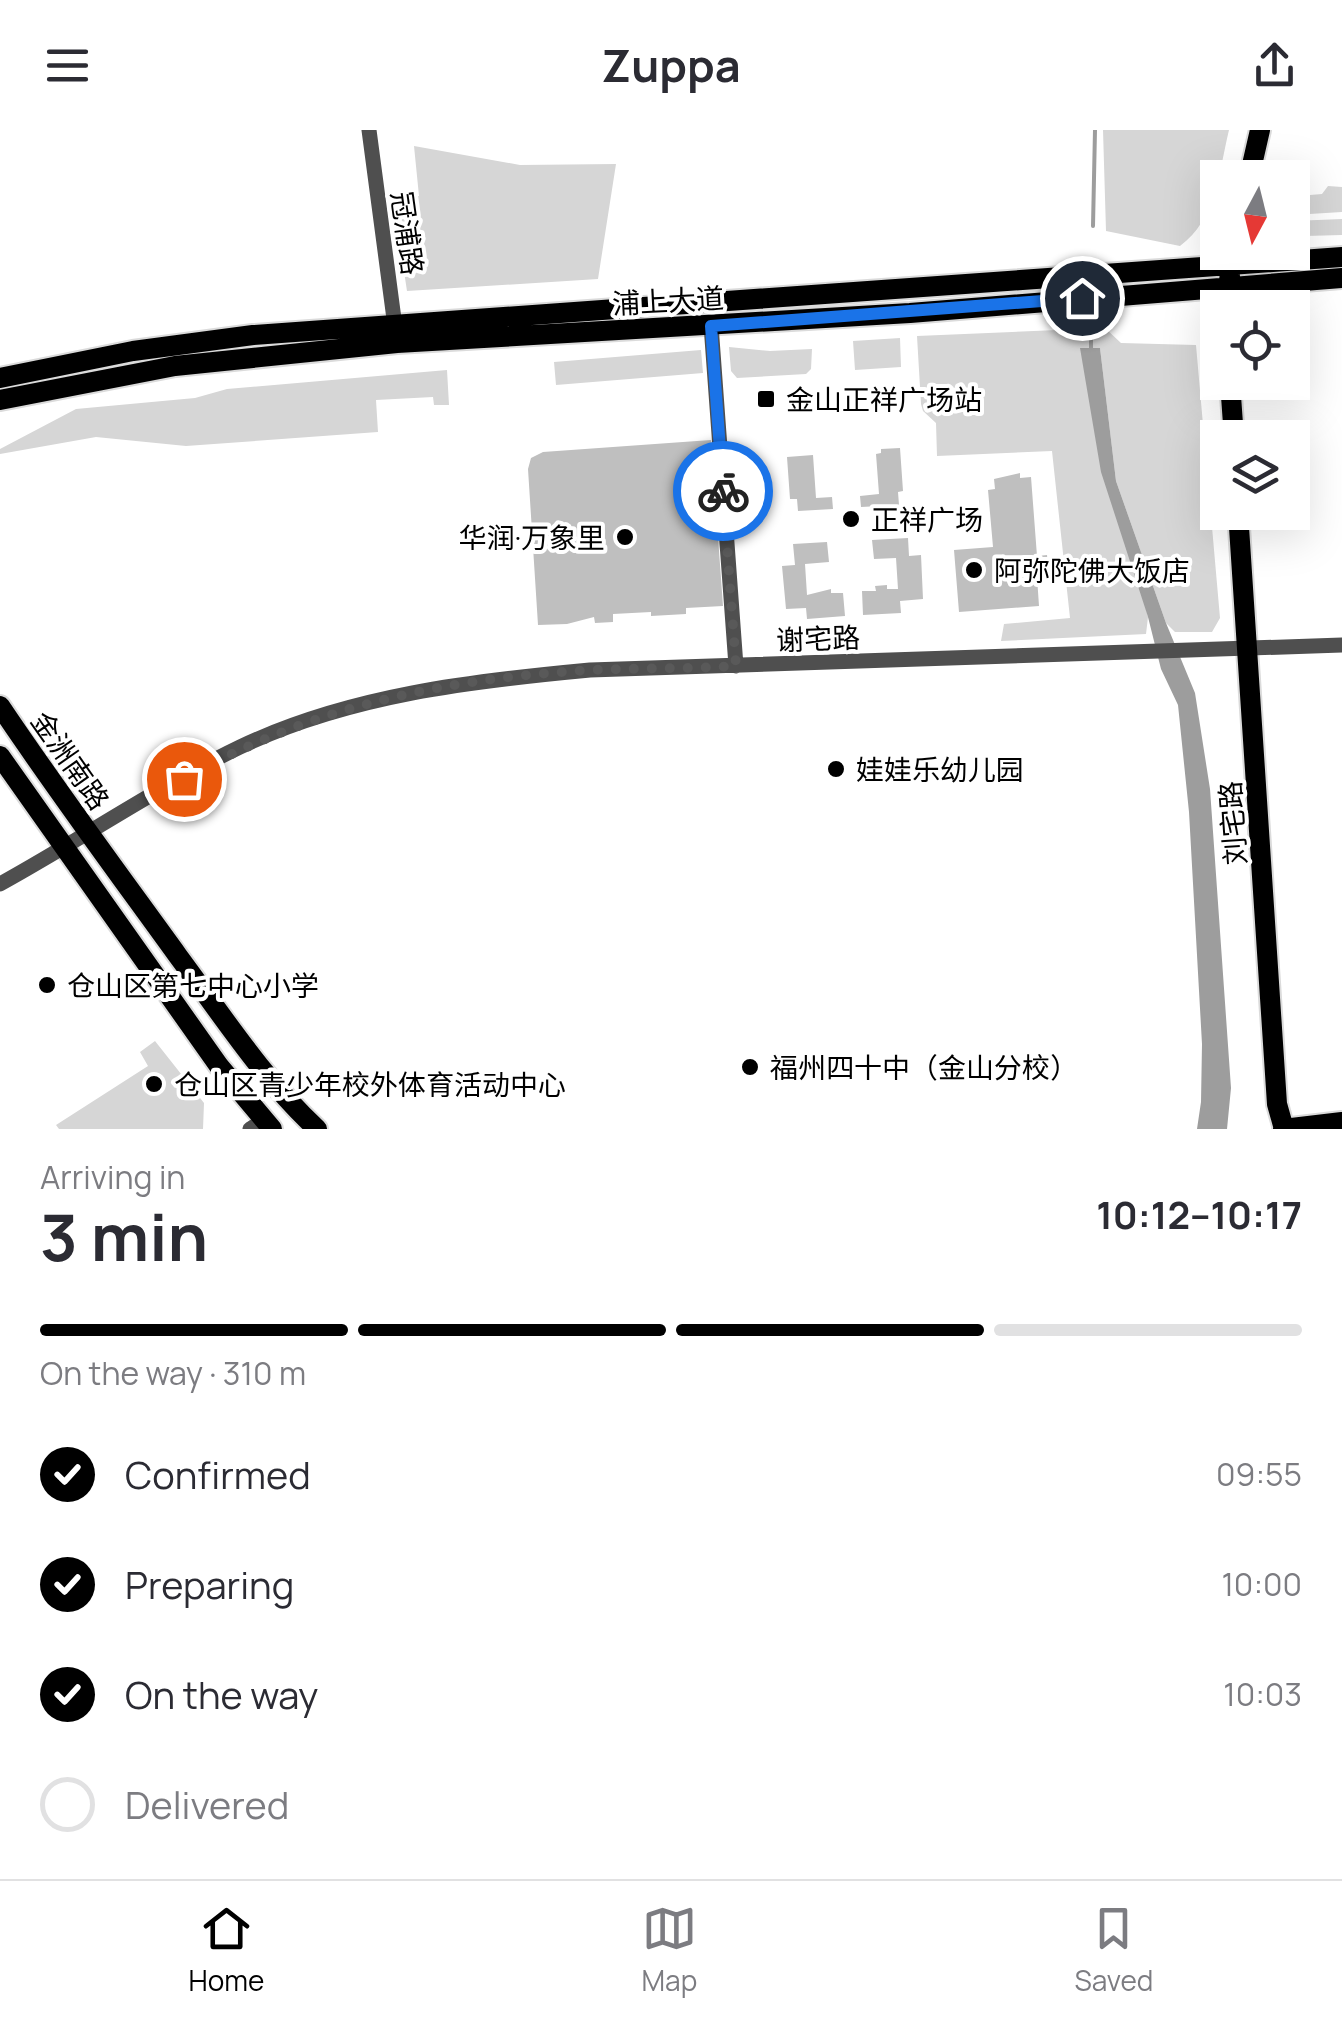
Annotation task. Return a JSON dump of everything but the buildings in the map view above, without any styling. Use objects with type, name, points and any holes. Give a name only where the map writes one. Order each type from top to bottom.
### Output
[{"type":"main road","points":[[1253,160],[1260,130]]},
{"type":"main road","name":"浦上大道","points":[[1310,257],[1342,257]]},
{"type":"main road","name":"浦上大道","points":[[0,400],[144,370],[396,333],[969,286],[1200,262]]},
{"type":"main road","name":"浦上大道","points":[[1269,290],[1342,278]]},
{"type":"main road","name":"浦上大道","points":[[0,378],[192,342],[711,326],[1200,298]]},
{"type":"main road","name":"刘宅路","points":[[1239,530],[1277,1104],[1284,1129]]},
{"type":"main road","name":"金洲南路","points":[[0,706],[88,834],[242,1042],[292,1105],[317,1129]]},
{"type":"main road","name":"金洲南路","points":[[0,756],[262,1126]]},
{"type":"main road","points":[[1284,1129],[1342,1122]]},
{"type":"street","name":"冠浦路","points":[[368,130],[396,333]]},
{"type":"street","points":[[711,326],[736,666]]},
{"type":"street","name":"谢宅路","points":[[0,884],[241,747],[382,699],[496,679],[590,670],[1342,645]]},
{"type":"shaded area","points":[[1103,130],[1229,130],[1223,160],[1200,160],[1200,224],[1180,246],[1106,231]]},
{"type":"shaded area","points":[[414,146],[520,165],[616,164],[598,279],[407,291],[393,199],[419,196]]},
{"type":"shaded area","points":[[1328,186],[1342,187],[1342,212],[1310,214],[1310,195],[1322,194]]},
{"type":"shaded area","points":[[1342,219],[1342,235],[1310,236],[1310,220]]},
{"type":"shaded area","points":[[1105,328],[1121,343],[1196,345],[1203,420],[1200,530],[1212,530],[1220,618],[1212,632],[1175,632],[1166,623],[1116,481],[1100,348],[1081,348],[1148,617],[1146,634],[1001,641],[1004,624],[1070,618],[1052,451],[937,456],[936,423],[921,404],[917,336]]},
{"type":"shaded area","points":[[900,338],[901,367],[855,370],[853,341]]},
{"type":"shaded area","points":[[729,347],[770,351],[812,349],[811,369],[806,374],[737,378],[731,371]]},
{"type":"shaded area","points":[[1080,348],[1100,348],[1116,481],[1195,693],[1210,789],[1231,1088],[1227,1129],[1197,1129],[1202,1044],[1189,812],[1178,705],[1161,669],[1101,472]]},
{"type":"shaded area","points":[[701,350],[703,373],[556,385],[554,362]]},
{"type":"shaded area","points":[[447,370],[449,405],[434,405],[433,397],[376,400],[378,432],[186,446],[96,437],[0,454],[0,449],[76,409],[195,398],[227,389]]},
{"type":"shaded area","name":"仓山区青少年校外体育活动中心","points":[[155,1041],[204,1103],[203,1129],[59,1129],[56,1125],[148,1066],[140,1052]]},
{"type":"waterway","points":[[1093,226],[1095,130]]},
{"type":"waterway","points":[[1091,334],[1091,348]]},
{"type":"way so far","points":[[184,779],[241,747],[382,699],[496,679],[590,670],[736,666],[723,491]]},
{"type":"place","name":"金山正祥广场站","points":[[766,399]]},
{"type":"place","name":"正祥广场","points":[[851,519]]},
{"type":"place","name":"华润·万象里","points":[[625,537]]},
{"type":"place","name":"阿弥陀佛大饭店","points":[[974,570]]},
{"type":"place","name":"娃娃乐幼儿园","points":[[836,769]]},
{"type":"place","name":"仓山区第七中心小学","points":[[47,985]]},
{"type":"place","name":"福州四十中（金山分校）","points":[[750,1067]]},
{"type":"place","name":"仓山区青少年校外体育活动中心","points":[[154,1084]]},
{"type":"route","points":[[723,491],[711,326],[1082,298]]}]
